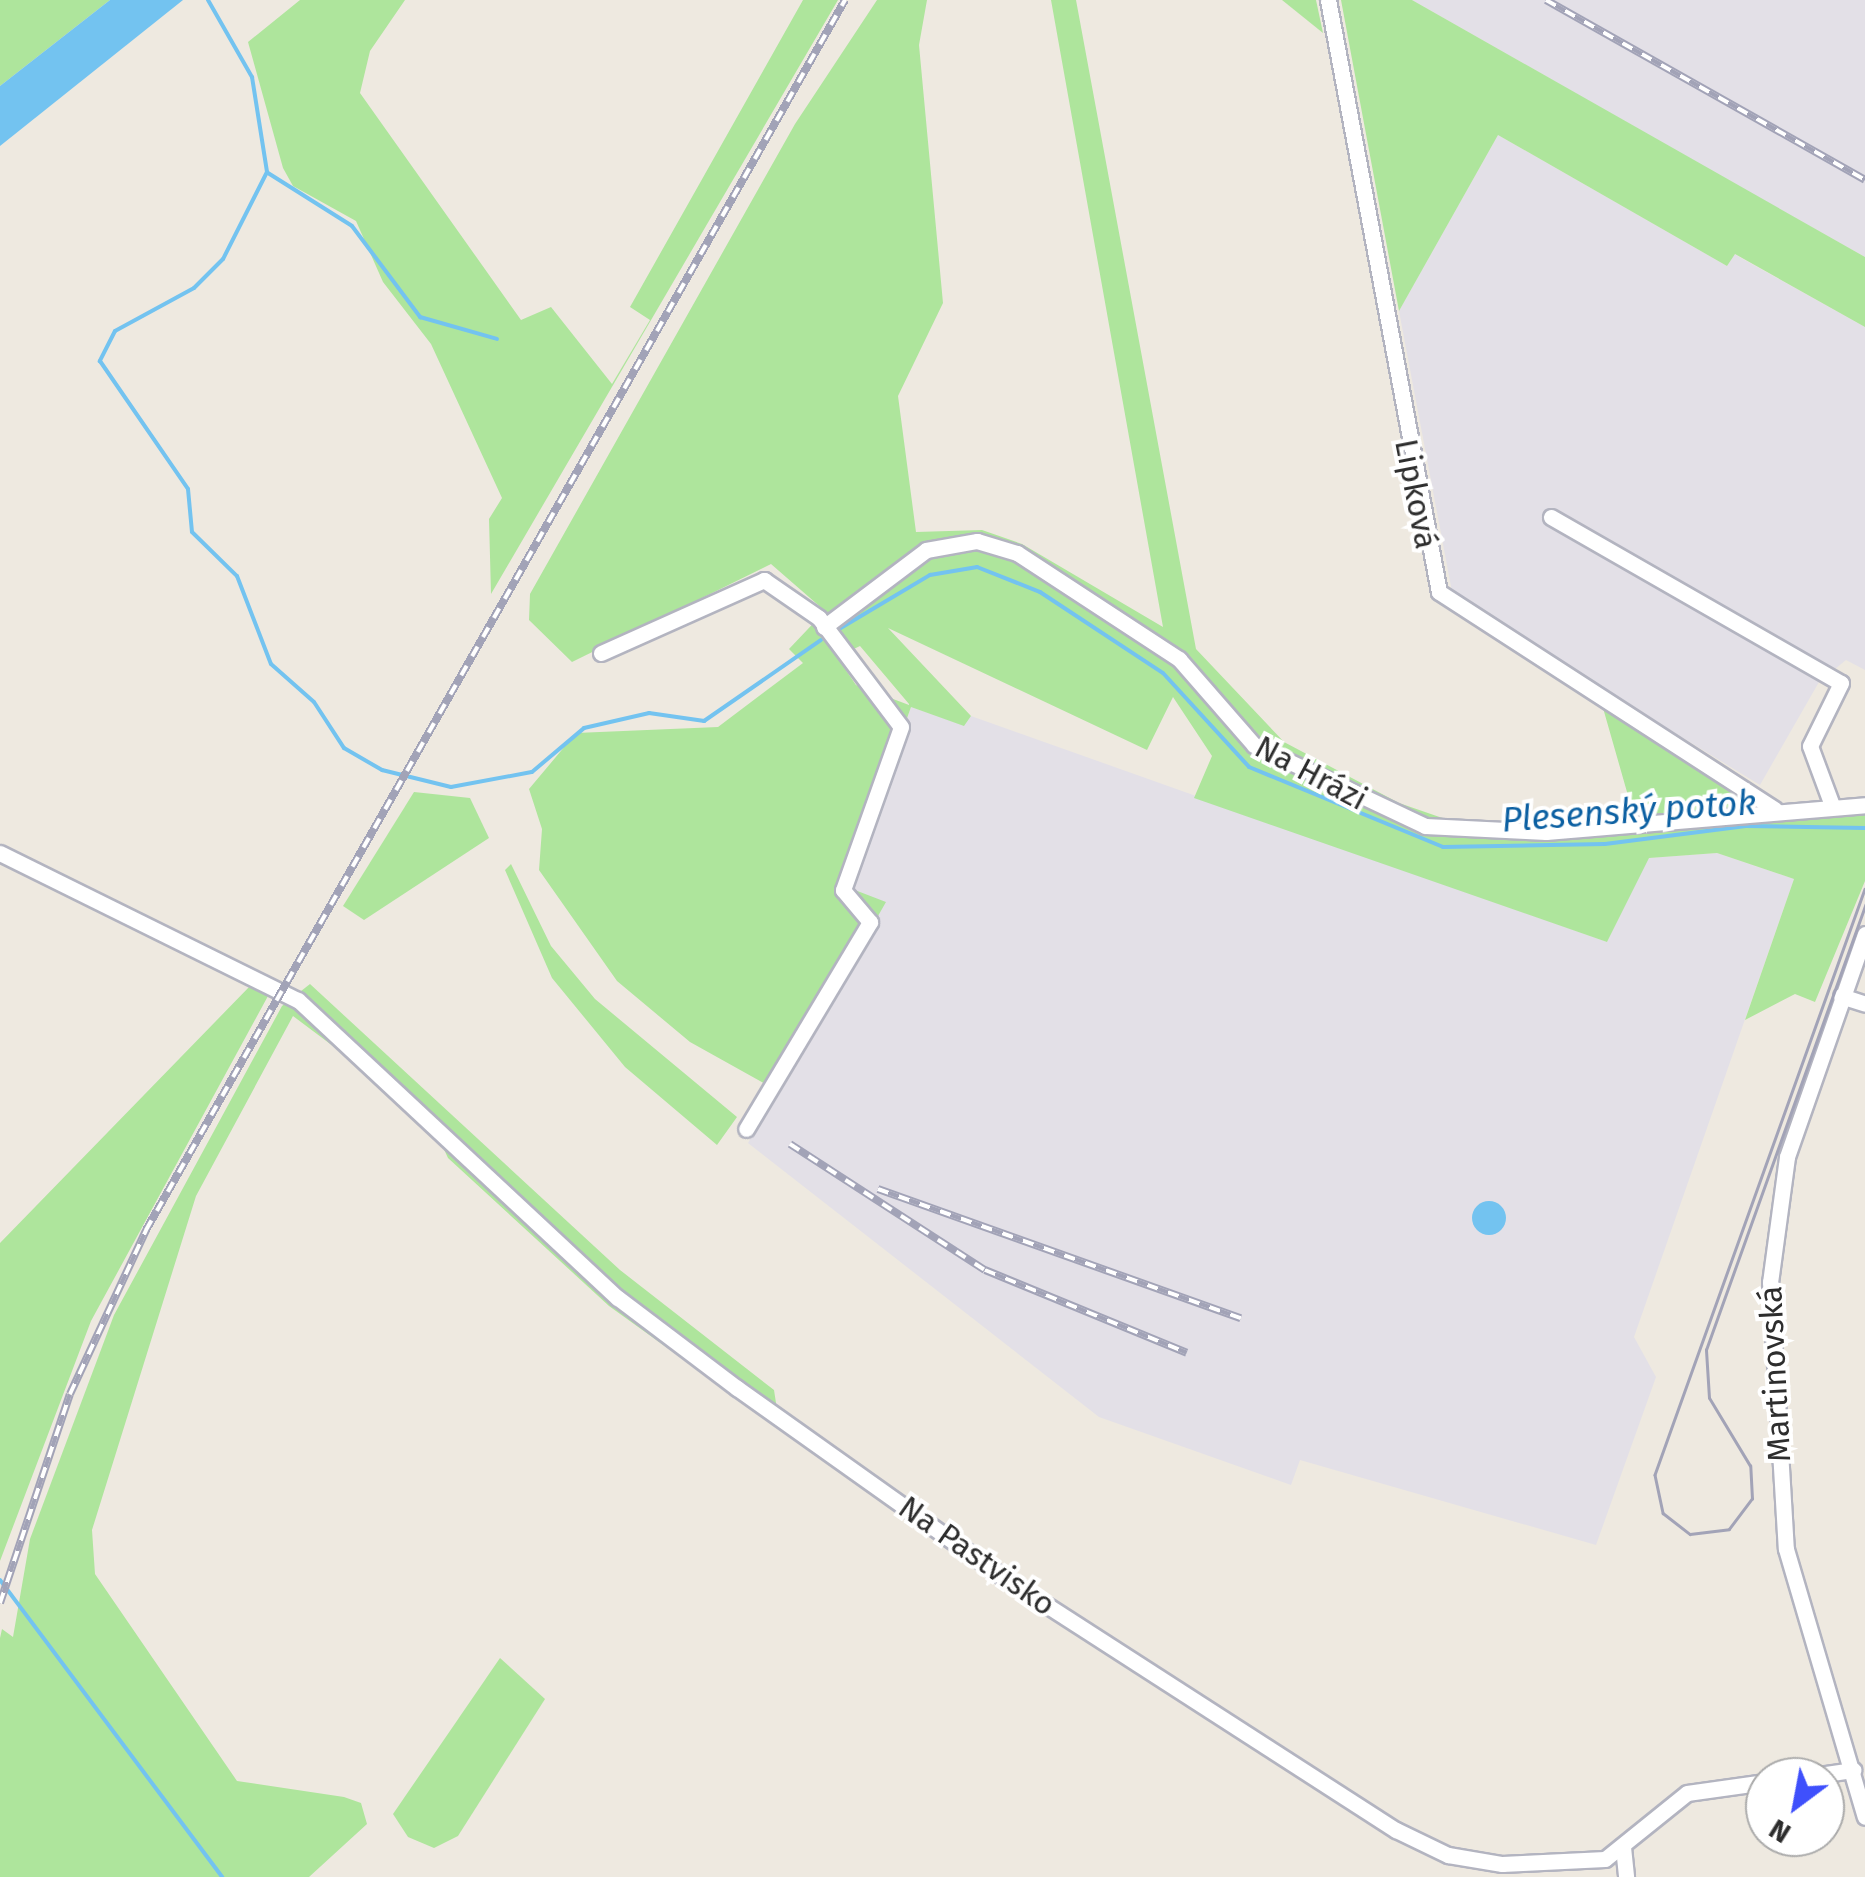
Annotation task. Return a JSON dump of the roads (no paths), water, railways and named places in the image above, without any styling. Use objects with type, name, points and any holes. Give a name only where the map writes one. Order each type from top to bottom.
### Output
[{"type":"street","name":"Lipková","points":[[1328,0],[1439,592],[1775,809]]},
{"type":"street","points":[[1552,517],[1841,683],[1810,746],[1832,805]]},
{"type":"street","name":"Na Hrázi","points":[[824,626],[926,550],[999,545],[1179,659],[1254,745],[1392,814],[1482,833],[1546,832],[1775,809],[1865,805]]},
{"type":"street","points":[[602,653],[764,580],[824,626],[901,727],[843,890],[870,922],[746,1129]]},
{"type":"street","name":"Na Pastvisko","points":[[0,853],[282,988],[344,1035],[618,1298],[1000,1575],[1312,1777],[1448,1855],[1570,1862],[1624,1847],[1687,1793],[1745,1785]]},
{"type":"street","name":"Martinovská","points":[[1865,934],[1787,1157],[1770,1282],[1786,1550],[1865,1818]]},
{"type":"street","points":[[1842,996],[1865,1004]]},
{"type":"street","points":[[1845,1771],[1853,1770]]},
{"type":"street","points":[[1624,1847],[1626,1877]]},
{"type":"water","points":[[110,0],[183,0],[0,146],[0,86]]},
{"type":"water","points":[[1489,1201],[1501,1206],[1506,1218],[1501,1230],[1489,1235],[1477,1230],[1472,1218],[1477,1206]]},
{"type":"waterway","name":"Plesenský potok","points":[[208,0],[252,77],[267,172],[223,259],[194,288],[115,331],[100,361],[188,489],[192,532],[237,576],[271,664],[314,702],[344,748],[382,770],[451,787],[532,772],[584,728],[649,713],[704,721],[821,640]]},
{"type":"waterway","points":[[268,173],[352,226],[420,317],[497,339]]},
{"type":"waterway","name":"Plesenský potok","points":[[839,629],[930,575],[977,567],[1040,592],[1163,673],[1249,767],[1443,847],[1605,844],[1746,826],[1865,828]]},
{"type":"waterway","points":[[0,1580],[222,1877]]},
{"type":"tram line","points":[[1865,889],[1655,1475],[1663,1513],[1690,1534],[1729,1529],[1752,1499],[1750,1466],[1709,1398],[1706,1350],[1865,905]]},
{"type":"railway","points":[[0,1603],[70,1394],[146,1230],[845,0]]},
{"type":"railway","points":[[1546,0],[1865,180]]},
{"type":"railway","points":[[790,1144],[985,1270],[1187,1353]]},
{"type":"railway","points":[[878,1189],[1241,1318]]}]
